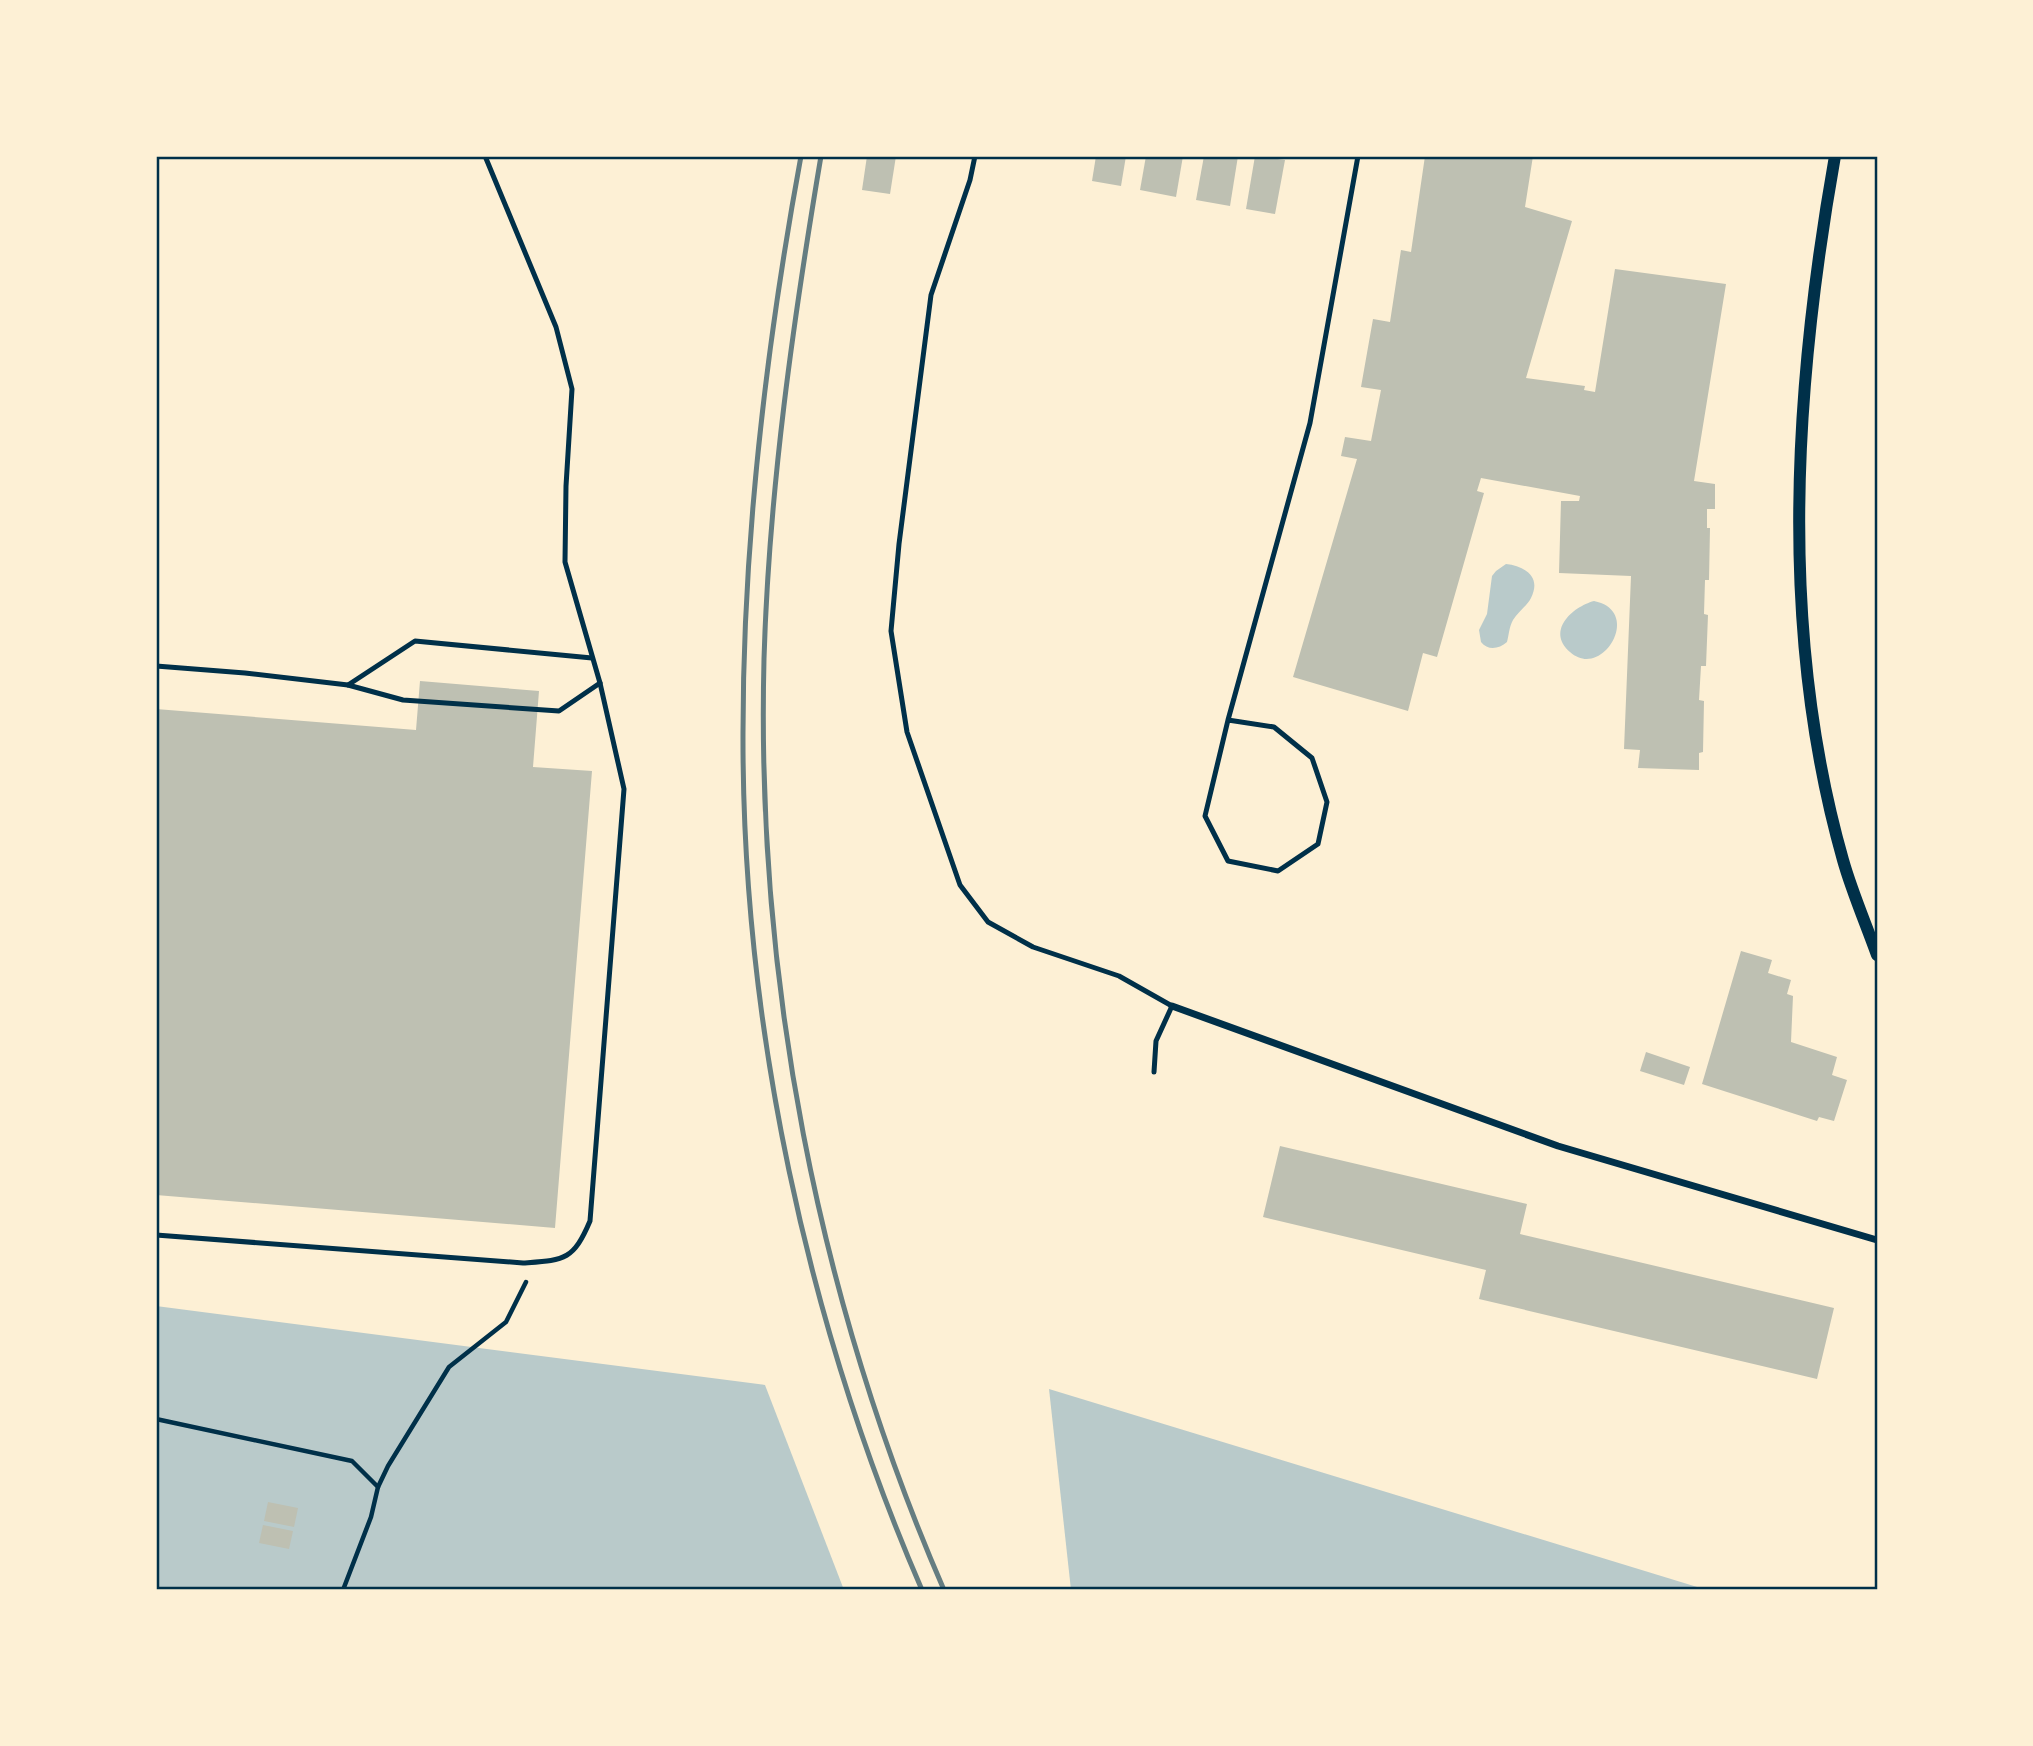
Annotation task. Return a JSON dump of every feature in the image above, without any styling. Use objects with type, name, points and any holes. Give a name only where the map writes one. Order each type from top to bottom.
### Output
[{"type":"street","points":[[1835,156],[1822,228],[1807,375],[1799,469],[1799,576],[1809,698],[1822,771],[1843,862],[1877,955]]},
{"type":"street","points":[[1172,1006],[1558,1146],[1877,1240]]},
{"type":"lane","points":[[156,1235],[523,1263],[559,1261],[580,1243],[590,1221],[624,789],[600,683],[565,562],[572,389],[556,327],[485,156]]},
{"type":"lane","points":[[975,156],[970,180],[931,295],[899,544],[891,631],[907,732],[960,885],[988,922],[1034,947],[1119,976],[1172,1006],[1156,1041],[1154,1072]]},
{"type":"lane","points":[[1228,720],[1274,727],[1311,758],[1328,802],[1318,844],[1278,871],[1228,861],[1205,816],[1228,720],[1310,423],[1358,156]]},
{"type":"lane","points":[[348,685],[415,642],[592,658]]},
{"type":"lane","points":[[156,666],[348,685],[403,700],[559,711],[600,683]]},
{"type":"path","points":[[343,1590],[388,1465],[449,1367],[506,1322],[536,1262]]},
{"type":"path","points":[[156,1419],[352,1461],[378,1487]]},
{"type":"shaded area","points":[[1506,564],[1525,570],[1533,578],[1534,590],[1529,601],[1513,620],[1507,642],[1490,648],[1481,642],[1479,630],[1487,614],[1492,576]]},
{"type":"shaded area","points":[[1594,601],[1609,607],[1616,617],[1617,629],[1613,641],[1605,651],[1594,658],[1582,659],[1563,644],[1561,628],[1570,614]]},
{"type":"shaded area","points":[[156,1306],[765,1385],[844,1590],[156,1590]]},
{"type":"shaded area","points":[[1049,1389],[1707,1590],[1071,1590]]},
{"type":"building","points":[[867,156],[896,156],[890,194],[862,190]]},
{"type":"building","points":[[1096,156],[1126,156],[1121,186],[1092,181]]},
{"type":"building","points":[[1146,156],[1183,156],[1176,197],[1140,190]]},
{"type":"building","points":[[1204,156],[1238,156],[1230,206],[1196,200]]},
{"type":"building","points":[[1255,156],[1285,160],[1275,214],[1246,209]]},
{"type":"building","points":[[1425,156],[1533,156],[1525,207],[1572,221],[1526,378],[1585,386],[1584,390],[1595,392],[1615,269],[1726,284],[1694,481],[1715,484],[1715,509],[1707,509],[1707,528],[1710,528],[1709,580],[1705,580],[1704,614],[1708,615],[1706,666],[1701,666],[1699,700],[1704,701],[1703,752],[1699,753],[1699,770],[1638,768],[1640,750],[1624,749],[1631,576],[1559,573],[1561,501],[1579,501],[1580,496],[1481,478],[1477,491],[1484,493],[1437,657],[1423,653],[1408,711],[1293,677],[1357,459],[1341,456],[1345,437],[1371,441],[1381,390],[1361,387],[1373,319],[1390,322],[1401,250],[1411,252]]},
{"type":"building","points":[[420,681],[539,691],[533,767],[592,771],[555,1228],[156,1195],[156,709],[416,730]]},
{"type":"building","points":[[1741,951],[1772,960],[1768,973],[1791,980],[1787,994],[1793,996],[1791,1042],[1837,1057],[1832,1075],[1847,1080],[1834,1121],[1819,1117],[1817,1121],[1702,1084]]},
{"type":"building","points":[[1646,1052],[1690,1067],[1684,1085],[1640,1071]]},
{"type":"building","points":[[1280,1146],[1527,1204],[1520,1234],[1834,1308],[1817,1379],[1479,1299],[1486,1270],[1263,1217]]},
{"type":"building","points":[[268,1502],[298,1508],[294,1527],[264,1521]]},
{"type":"building","points":[[263,1525],[293,1531],[289,1549],[259,1543]]},
{"type":"railway","points":[[801,156],[767,371],[747,588],[743,733],[746,842],[754,952],[769,1061],[789,1170],[815,1279],[845,1385],[881,1489],[922,1590]]},
{"type":"railway","points":[[821,156],[784,406],[771,532],[764,659],[764,778],[771,898],[784,1016],[803,1134],[829,1251],[861,1366],[899,1479],[944,1590]]}]
